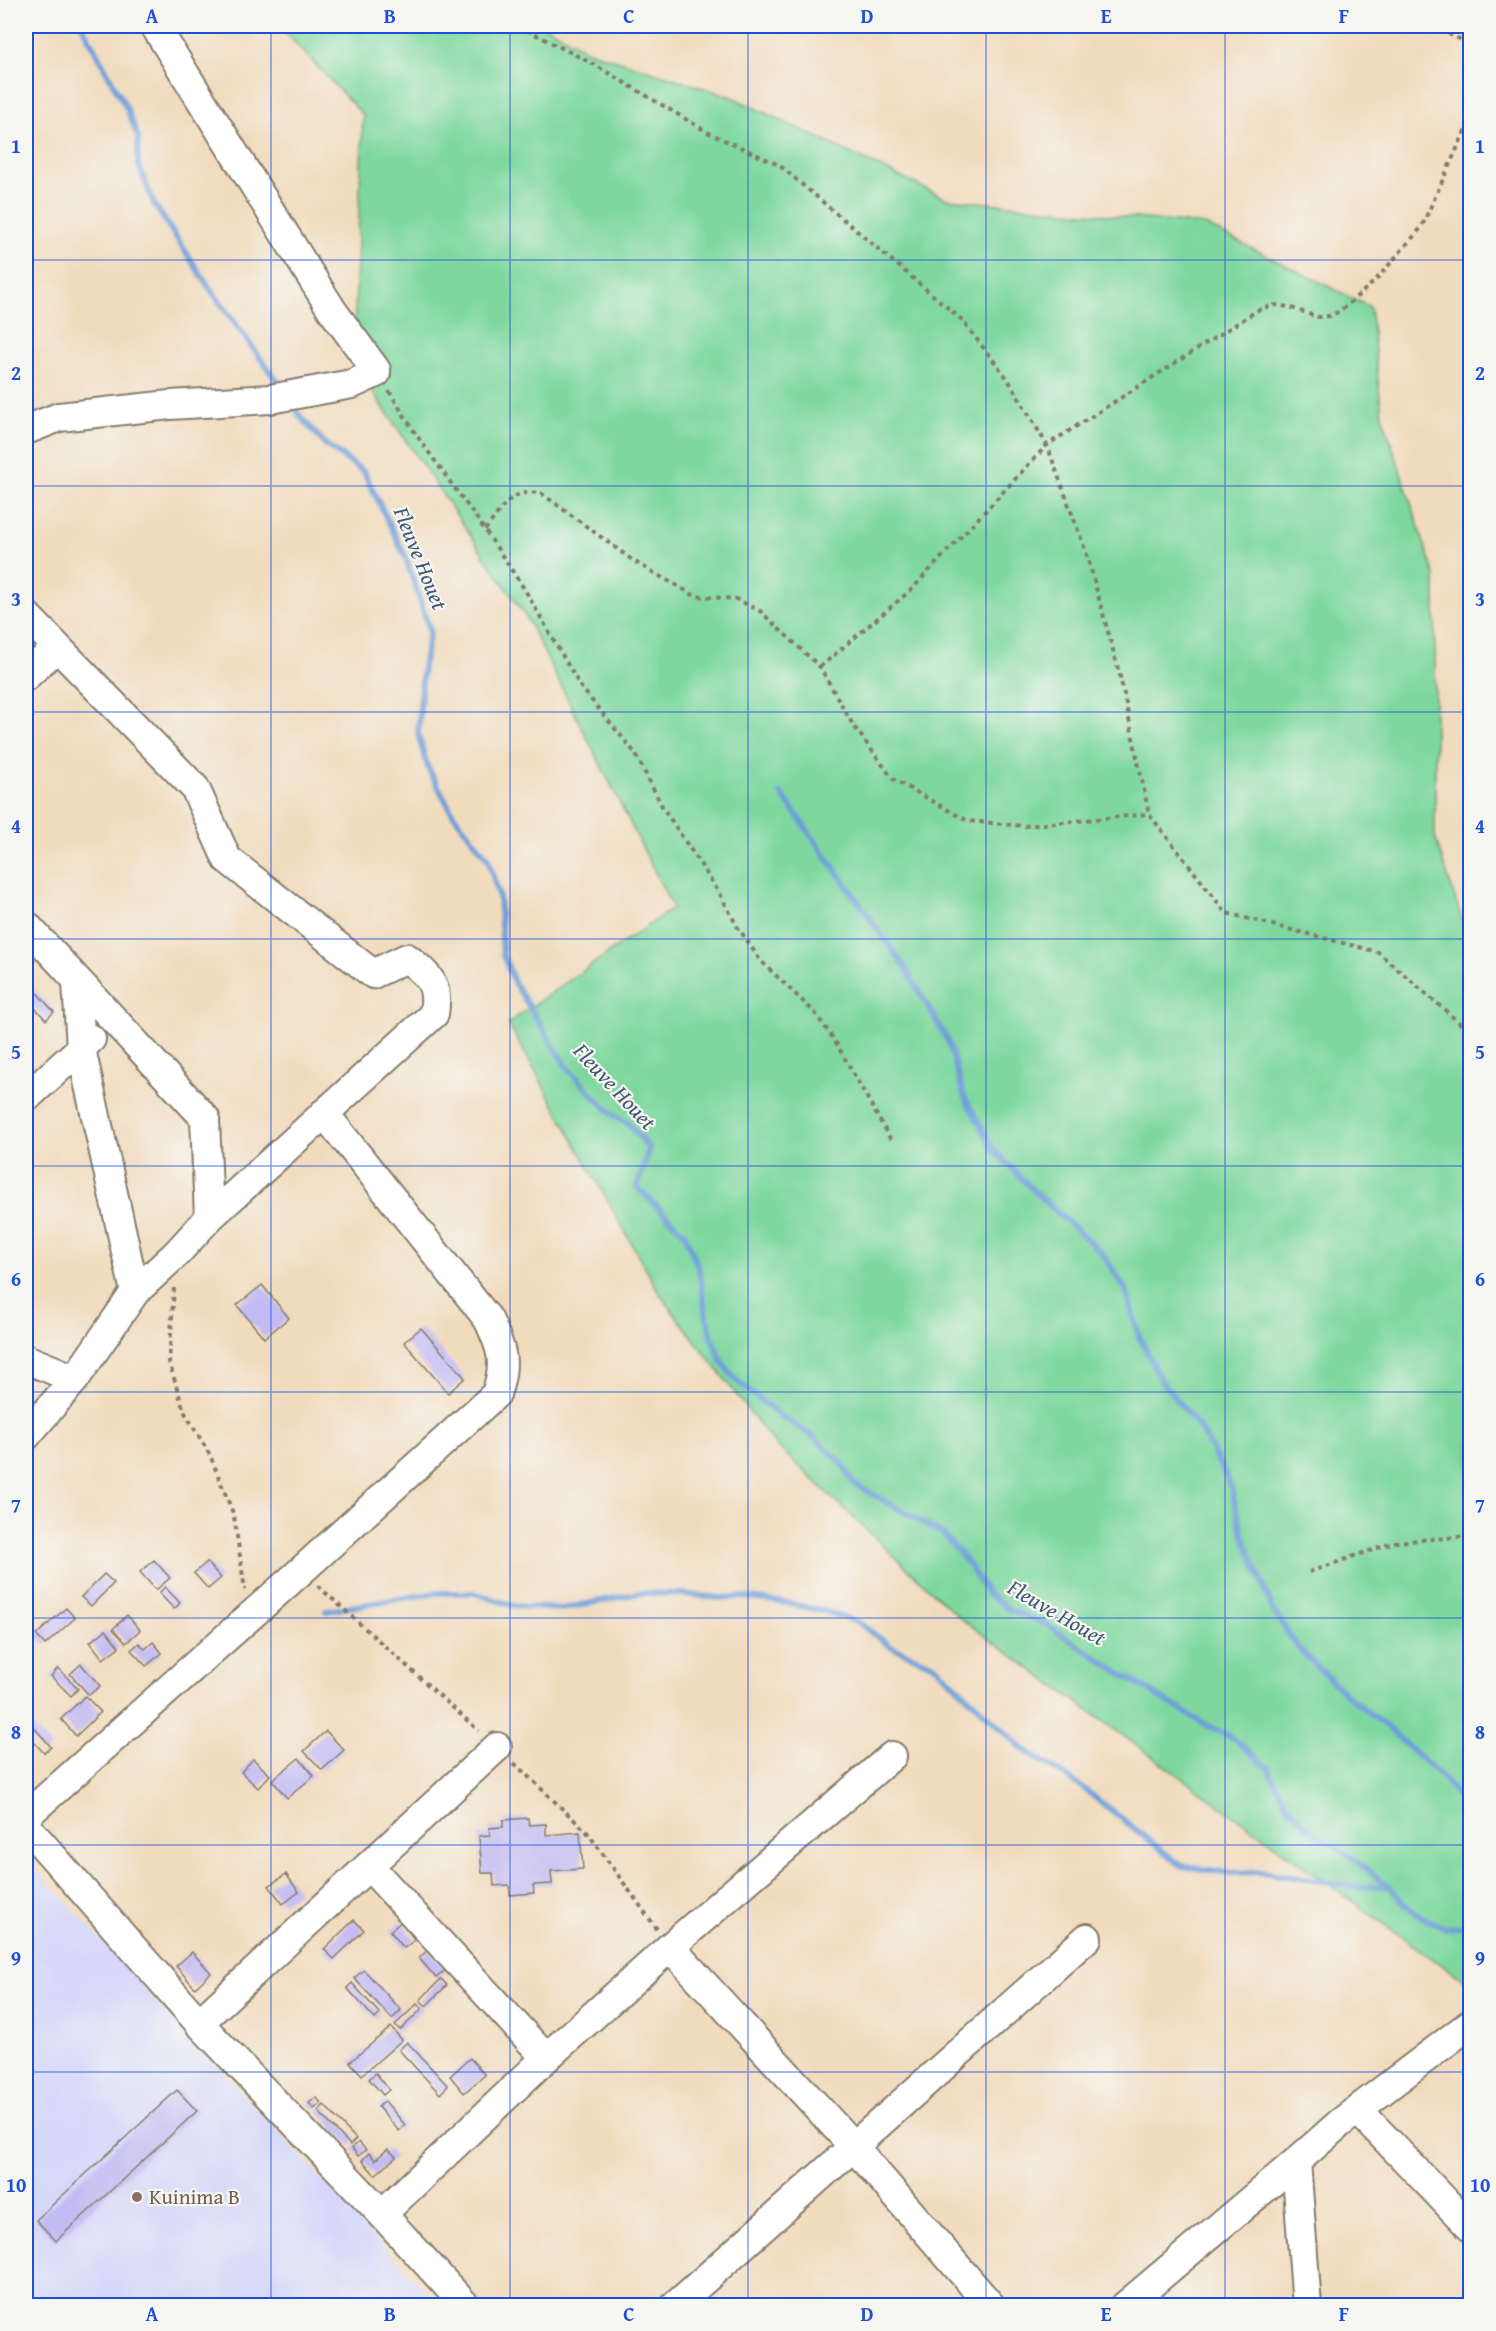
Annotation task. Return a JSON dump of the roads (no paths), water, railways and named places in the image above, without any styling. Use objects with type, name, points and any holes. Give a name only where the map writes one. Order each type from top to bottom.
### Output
[{"type":"street","points":[[26,430],[59,417],[71,415],[283,396],[352,384],[374,375],[376,370],[320,291],[155,26]]},
{"type":"street","points":[[26,615],[195,788],[227,858],[373,974],[407,958],[430,977],[435,996],[434,1014],[209,1218],[176,1254],[135,1292],[75,1379],[26,1436]]},
{"type":"street","points":[[26,676],[57,647]]},
{"type":"street","points":[[26,926],[205,1118],[209,1218]]},
{"type":"street","points":[[77,982],[81,1049],[135,1292]]},
{"type":"street","points":[[26,1098],[81,1049],[111,1018]]},
{"type":"street","points":[[26,1816],[249,1618],[495,1394],[502,1376],[501,1347],[488,1319],[324,1113]]},
{"type":"street","points":[[26,1359],[75,1379]]},
{"type":"street","points":[[199,2023],[497,1747]]},
{"type":"street","points":[[382,2214],[546,2058],[670,1947],[892,1756]]},
{"type":"street","points":[[26,1826],[199,2023],[382,2214],[466,2306]]},
{"type":"street","points":[[369,1866],[546,2058]]},
{"type":"street","points":[[675,2306],[1087,1938]]},
{"type":"street","points":[[670,1947],[854,2147],[992,2306]]},
{"type":"street","points":[[1125,2306],[1296,2162],[1322,2137],[1470,2024]]},
{"type":"street","points":[[1358,2110],[1470,2227]]},
{"type":"street","points":[[1296,2162],[1307,2306]]},
{"type":"waterway","name":"Fleuve Houet","points":[[82,26],[127,109],[138,137],[138,164],[154,204],[211,290],[282,388]]},
{"type":"waterway","name":"Fleuve Houet","points":[[291,402],[300,416],[325,444],[364,472],[406,558],[430,631],[423,667],[418,734],[428,768],[453,814],[488,859],[499,897],[503,955],[515,984],[568,1069],[612,1114],[629,1124],[649,1148],[637,1187],[685,1234],[699,1270],[705,1310],[713,1341],[723,1364],[738,1382],[779,1415],[812,1436],[841,1462],[853,1483],[943,1534],[966,1561],[987,1593],[1010,1610],[1046,1624],[1112,1668],[1199,1721],[1233,1738],[1268,1768],[1285,1803],[1313,1833],[1347,1854],[1388,1886],[1415,1914],[1446,1928],[1470,1926]]},
{"type":"waterway","points":[[781,793],[906,969],[948,1041],[964,1096],[994,1150],[1036,1193],[1102,1253],[1126,1290],[1139,1336],[1160,1379],[1202,1431],[1230,1484],[1243,1535],[1273,1610],[1298,1648],[1342,1691],[1389,1729],[1445,1780],[1470,1812]]},
{"type":"waterway","points":[[326,1611],[435,1593],[474,1593],[514,1606],[561,1609],[640,1593],[720,1598],[743,1597],[828,1612],[859,1623],[891,1647],[934,1665],[1022,1748],[1079,1785],[1182,1866],[1230,1873],[1261,1872],[1357,1887],[1388,1886]]},
{"type":"place","name":"Kuinima B","points":[[137,2197]]}]
